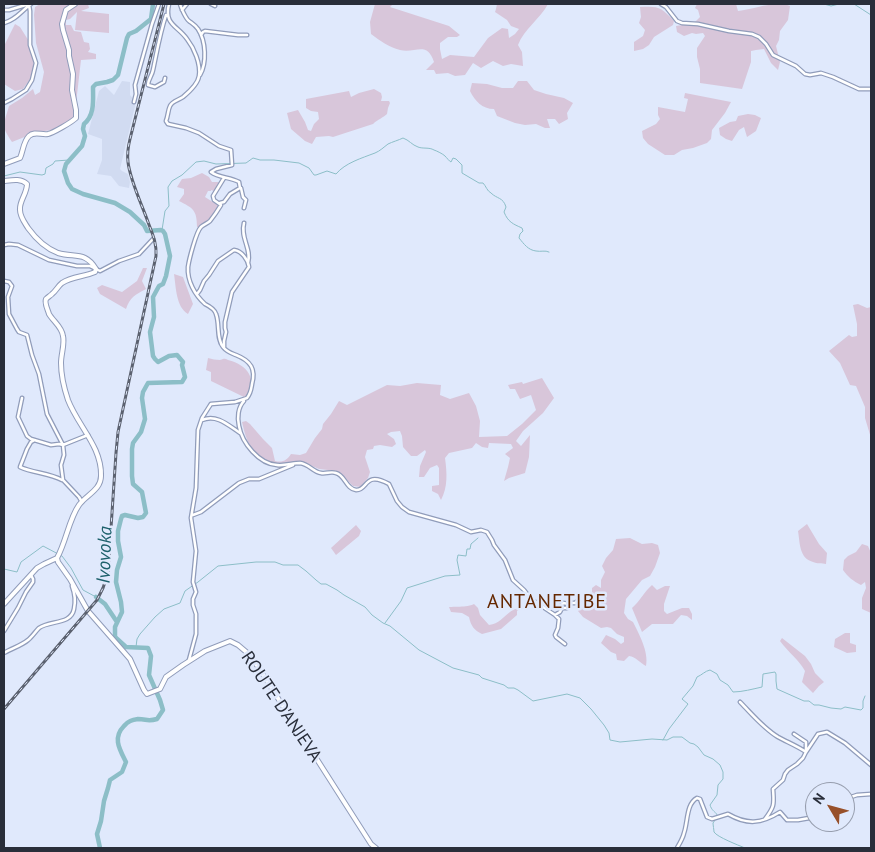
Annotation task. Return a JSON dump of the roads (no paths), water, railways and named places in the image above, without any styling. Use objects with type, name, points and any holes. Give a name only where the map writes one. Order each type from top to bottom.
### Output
[{"type":"street","points":[[4,10],[29,4]]},
{"type":"street","points":[[4,23],[13,20],[29,4]]},
{"type":"street","points":[[4,103],[26,90],[32,80],[36,63],[30,45],[29,4]]},
{"type":"street","points":[[4,164],[20,158],[24,143],[30,135],[36,133],[48,134],[71,123],[76,118],[72,90],[73,74],[62,24],[66,10],[75,4]]},
{"type":"street","points":[[134,102],[136,94],[135,85],[158,4]]},
{"type":"street","points":[[165,78],[164,82],[156,87],[148,85],[153,72],[160,35],[169,4]]},
{"type":"street","points":[[180,4],[188,21],[194,24],[202,34],[204,60],[203,70],[199,76]]},
{"type":"street","points":[[182,10],[188,4]]},
{"type":"street","points":[[211,4],[215,6]]},
{"type":"street","points":[[661,4],[666,7],[677,21],[682,23],[698,24],[759,37],[773,56],[796,66],[805,74],[820,73],[834,77],[859,89],[871,89]]},
{"type":"street","points":[[167,14],[171,24],[187,38],[200,70],[198,81],[183,97],[172,103],[166,121],[168,124],[199,133],[219,146],[231,150],[232,163],[211,171],[224,178],[239,182],[243,197],[246,200],[244,208]]},
{"type":"street","points":[[202,34],[205,32],[247,35]]},
{"type":"street","points":[[220,203],[214,200],[213,196],[224,178]]},
{"type":"street","points":[[4,181],[20,180],[27,184],[20,213],[24,222],[39,241],[55,252],[86,258],[96,270]]},
{"type":"street","points":[[220,203],[224,202],[241,187]]},
{"type":"street","points":[[220,203],[220,207],[212,219],[199,230],[189,258],[188,270],[190,280],[197,294],[216,313],[220,341],[225,349],[249,362],[252,366],[254,377],[252,392],[241,404],[238,415],[238,425],[241,434],[251,449],[265,462],[276,465],[296,463],[308,465],[320,473],[338,473],[349,486],[358,490],[362,489],[374,478],[389,484],[399,504],[409,512],[456,525],[472,532],[481,530],[487,532],[505,560],[514,580],[531,599],[559,618],[555,635],[565,644]]},
{"type":"street","points":[[225,349],[226,332],[224,328],[232,292],[249,267],[250,257],[243,233],[244,223]]},
{"type":"street","points":[[4,245],[18,245],[49,260],[77,266],[90,266],[100,271],[119,261],[139,254],[153,239]]},
{"type":"street","points":[[197,294],[218,261],[234,250],[240,252],[248,263]]},
{"type":"street","points":[[60,566],[58,556],[75,512],[84,498],[97,488],[102,479],[98,456],[69,401],[63,385],[61,363],[64,336],[50,315],[46,299],[63,282],[91,274],[96,270]]},
{"type":"street","points":[[4,281],[9,282],[12,286],[8,297],[9,314],[19,332],[28,338],[39,374],[47,414],[63,445],[64,455],[61,465],[63,480]]},
{"type":"street","points":[[22,398],[18,416],[27,436],[51,446],[63,445],[88,436]]},
{"type":"street","points":[[188,662],[196,634],[196,614],[193,605],[196,588],[193,582],[196,551],[191,518],[198,469],[198,430],[201,420],[212,404],[245,400]]},
{"type":"street","points":[[201,420],[216,418],[241,434]]},
{"type":"street","points":[[35,440],[30,442],[20,467],[63,480],[82,502]]},
{"type":"street","points":[[192,515],[201,512],[239,483],[249,479],[259,479],[296,463]]},
{"type":"street","points":[[4,604],[37,568],[58,556]]},
{"type":"street","points":[[4,653],[20,646],[39,628],[48,623],[68,619],[74,614],[76,602],[70,579],[60,566],[51,561]]},
{"type":"street","points":[[4,631],[33,582],[31,576]]},
{"type":"street","name":"ROUTE D'ANJEVA","points":[[70,579],[88,611],[130,659],[147,694],[160,689],[166,677],[205,651],[230,641],[251,656],[371,844],[376,848]]},
{"type":"street","points":[[555,615],[560,612],[563,603],[575,603],[580,599],[591,600]]},
{"type":"street","points":[[562,608],[567,608]]},
{"type":"street","points":[[740,702],[756,720],[774,734],[806,752]]},
{"type":"street","points":[[764,820],[774,804],[774,788],[783,780],[785,773],[800,761],[818,734],[827,732],[845,742],[871,765]]},
{"type":"street","points":[[794,734],[806,742],[806,752]]},
{"type":"street","points":[[855,796],[871,794]]},
{"type":"street","points":[[677,848],[685,832],[693,800],[697,798],[700,799],[707,817],[712,819],[728,814],[738,820],[750,822],[771,818],[780,812],[787,820],[805,819]]},
{"type":"waterway","name":"Ivovoka","points":[[100,848],[97,834],[110,780],[122,772],[126,762],[118,744],[120,730],[132,720],[157,719],[163,710],[149,675],[151,656],[148,648],[126,647],[115,637],[115,627],[122,612],[116,582],[121,557],[118,531],[122,516],[138,518],[143,517],[146,513],[142,492],[133,484],[133,443],[141,432],[145,419],[142,398],[148,383],[182,382],[185,377],[183,362],[177,355],[169,356],[158,362],[153,356],[150,332],[154,317],[153,297],[159,286],[163,284],[170,256],[165,234],[161,230],[147,231],[144,225],[130,212],[115,203],[72,189],[64,171],[66,164],[82,146],[85,136],[84,124],[88,120],[93,107],[93,87],[96,84],[113,80],[118,75],[127,38],[129,34],[151,19],[153,4]]},
{"type":"waterway","points":[[824,4],[831,6],[839,4]]},
{"type":"waterway","points":[[854,4],[871,15]]},
{"type":"waterway","points":[[162,230],[165,211],[169,206],[168,187],[172,181],[182,175],[196,162],[204,161],[216,164],[246,163],[253,158],[299,163],[309,168],[314,175],[327,171],[336,174],[349,164],[403,138],[418,147],[438,152],[451,162],[453,158],[456,159],[462,165],[462,173],[479,183],[483,183],[493,195],[503,201],[506,207],[504,212],[507,218],[513,224],[522,228],[523,231],[519,238],[524,244],[533,250],[549,252]]},
{"type":"waterway","points":[[4,176],[20,172],[42,175],[45,174],[46,168],[55,161],[69,160]]},
{"type":"waterway","points":[[385,623],[401,601],[407,588],[445,576],[460,575],[458,555],[466,556],[467,549],[470,549],[471,544],[478,538]]},
{"type":"waterway","points":[[4,569],[17,572],[21,562],[43,546],[62,556],[83,590],[96,597]]},
{"type":"waterway","points":[[136,647],[140,634],[155,617],[164,609],[180,603],[185,591],[218,566],[256,562],[298,565],[321,584],[326,584],[365,607],[372,615],[390,626],[419,650],[453,668],[479,675],[482,678],[508,688],[514,688],[533,701],[567,694],[580,698],[604,725],[609,733],[610,740],[620,742],[652,739],[667,740],[673,737],[682,737],[694,744],[704,755],[720,765],[723,772],[723,779],[718,785],[717,795],[710,805],[717,815],[713,823],[714,832],[745,848]]},
{"type":"waterway","points":[[96,597],[105,604],[117,622]]},
{"type":"waterway","points":[[663,740],[688,704],[682,699],[693,686],[697,677],[710,670],[717,674],[720,680],[728,685],[733,692],[762,687],[763,674],[775,672],[777,689],[804,701],[809,701],[814,705],[861,710],[865,696]]},
{"type":"railway","points":[[4,709],[97,600],[108,573],[118,432],[156,256],[154,238],[131,177],[128,150],[164,4]]},
{"type":"district","name":"ANTANETIBE","points":[[547,602]]}]
